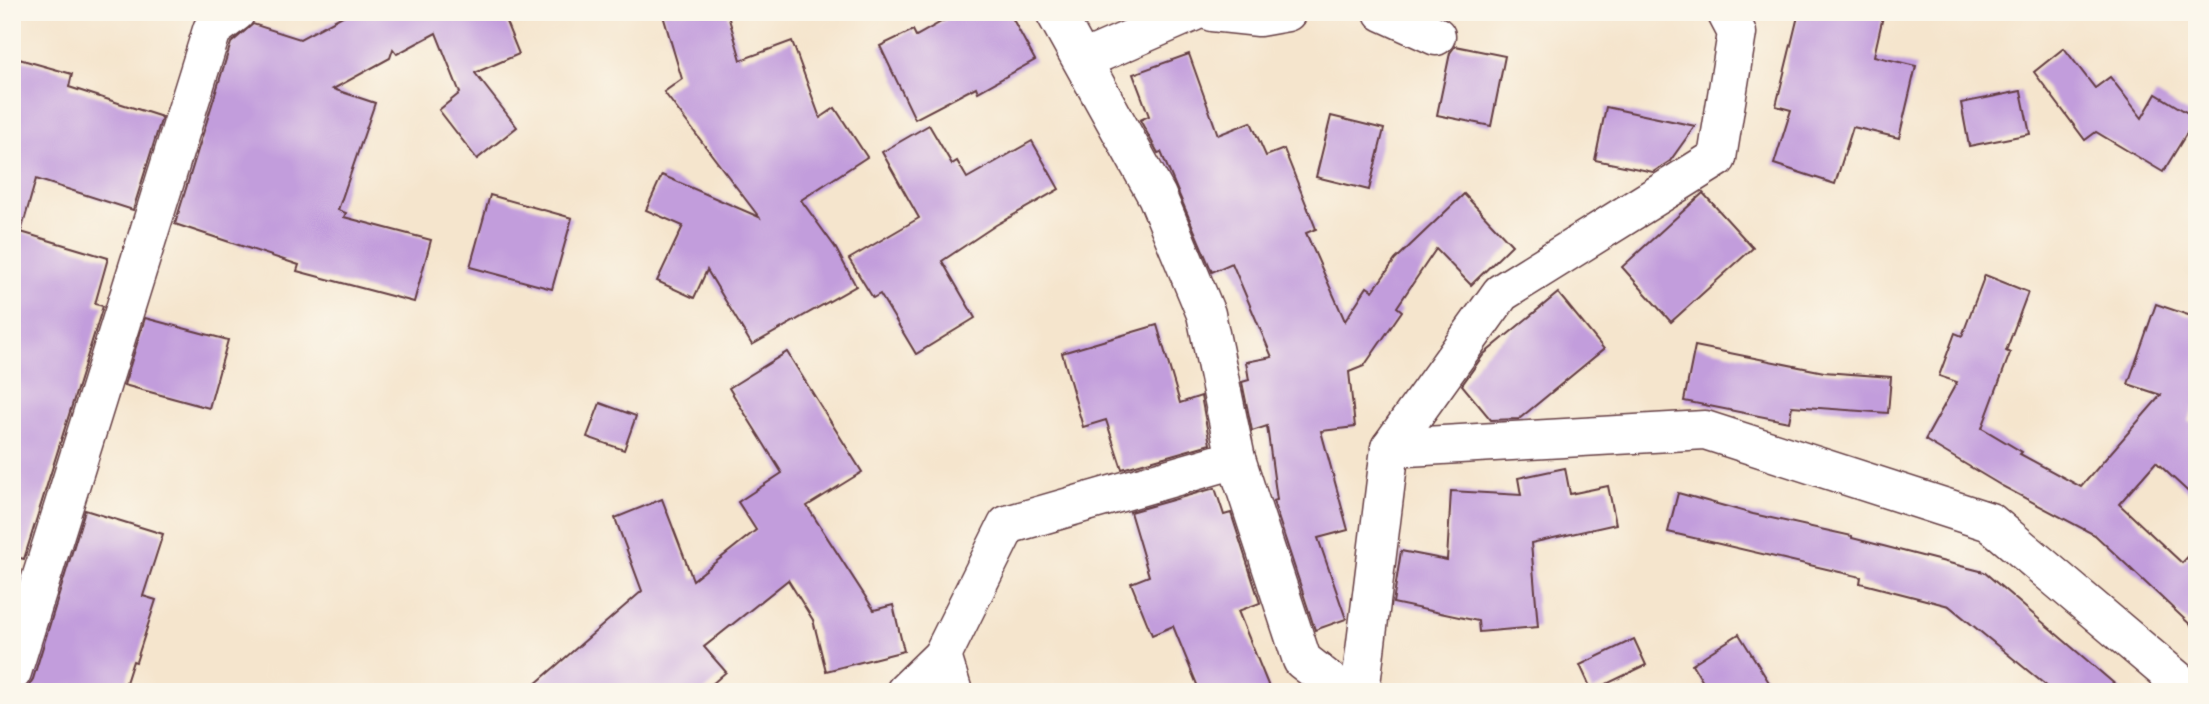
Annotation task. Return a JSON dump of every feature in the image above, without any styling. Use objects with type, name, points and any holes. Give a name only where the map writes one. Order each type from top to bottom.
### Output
[{"type":"street","points":[[1055,12],[1157,196],[1206,314],[1236,459],[1301,660],[1343,692]]},
{"type":"street","points":[[1083,60],[1193,12]]},
{"type":"street","points":[[1212,12],[1259,17],[1287,12]]},
{"type":"street","points":[[1383,12],[1436,36]]},
{"type":"street","points":[[1360,692],[1390,448],[1501,293],[1717,158],[1737,33],[1726,12]]},
{"type":"street","points":[[16,649],[213,18]]},
{"type":"street","points":[[1390,448],[1704,430],[1990,522],[2191,692]]},
{"type":"street","points":[[905,692],[942,656],[1007,525],[1236,459]]},
{"type":"street","points":[[942,656],[953,692]]},
{"type":"building","points":[[350,12],[502,12],[519,54],[475,73],[517,127],[477,159],[439,110],[460,93],[436,33],[397,54],[393,49],[390,58],[333,89],[375,103],[338,210],[346,213],[344,217],[431,240],[414,302],[297,271],[299,265],[175,224],[231,43],[253,24],[300,39]]},
{"type":"building","points":[[662,12],[727,12],[741,60],[792,41],[820,118],[835,108],[867,157],[801,200],[835,247],[856,286],[752,345],[707,270],[694,298],[657,281],[683,226],[646,210],[662,175],[759,217],[664,92],[682,79]]},
{"type":"building","points":[[959,12],[1009,12],[1035,60],[978,92],[976,87],[915,119],[880,46],[913,30],[916,36]]},
{"type":"building","points":[[1799,12],[1884,12],[1874,56],[1916,66],[1899,138],[1853,127],[1835,184],[1774,164],[1791,110],[1776,106]]},
{"type":"building","points":[[1455,46],[1505,56],[1491,126],[1437,115],[1450,53]]},
{"type":"building","points":[[2064,48],[2095,88],[2110,77],[2142,118],[2156,94],[2196,118],[2163,172],[2096,132],[2085,140],[2034,72]]},
{"type":"building","points":[[1189,54],[1218,135],[1251,122],[1266,156],[1284,149],[1316,229],[1306,233],[1345,321],[1367,287],[1373,291],[1395,260],[1464,194],[1512,245],[1471,285],[1436,249],[1397,307],[1402,311],[1364,366],[1349,372],[1355,427],[1321,431],[1348,530],[1318,538],[1346,619],[1315,630],[1273,501],[1277,500],[1267,426],[1252,431],[1242,382],[1249,380],[1246,362],[1272,357],[1232,263],[1212,272],[1161,152],[1158,153],[1140,120],[1149,116],[1133,74]]},
{"type":"building","points":[[12,57],[72,74],[69,87],[162,117],[133,210],[36,179],[21,232],[108,258],[95,304],[103,306],[24,559],[12,556]]},
{"type":"building","points":[[2021,91],[2030,134],[1969,146],[1961,103]]},
{"type":"building","points":[[1606,107],[1695,126],[1670,161],[1653,172],[1595,160]]},
{"type":"building","points":[[1331,116],[1384,129],[1369,190],[1316,177]]},
{"type":"building","points":[[929,125],[952,164],[957,161],[967,178],[1032,141],[1059,189],[996,225],[942,261],[975,318],[916,354],[880,294],[873,298],[849,259],[919,218],[882,152]]},
{"type":"building","points":[[1703,193],[1753,248],[1671,322],[1622,267]]},
{"type":"building","points":[[490,195],[572,218],[552,289],[470,267]]},
{"type":"building","points":[[1985,275],[2028,292],[2006,351],[2010,353],[1982,428],[2022,452],[2020,454],[2081,487],[2161,395],[2128,384],[2156,304],[2197,318],[2197,408],[2194,407],[2189,421],[2197,428],[2197,500],[2156,462],[2119,504],[2182,563],[2197,547],[2197,631],[2095,535],[2002,486],[1925,440],[1957,382],[1939,376],[1955,333],[1962,336]]},
{"type":"building","points":[[1558,293],[1604,349],[1519,419],[1491,420],[1462,385],[1484,354]]},
{"type":"building","points":[[145,318],[228,340],[209,408],[124,385]]},
{"type":"building","points":[[1157,325],[1180,403],[1201,396],[1210,444],[1122,469],[1106,420],[1083,427],[1062,353]]},
{"type":"building","points":[[1695,346],[1824,372],[1891,377],[1888,413],[1792,406],[1789,422],[1684,401]]},
{"type":"building","points":[[787,352],[862,472],[807,506],[874,610],[893,605],[904,651],[826,671],[813,620],[788,580],[704,647],[726,672],[703,692],[526,692],[642,591],[615,518],[662,499],[693,580],[756,530],[738,502],[782,473],[729,388]]},
{"type":"building","points":[[600,403],[636,416],[624,450],[587,437]]},
{"type":"building","points":[[1565,468],[1570,494],[1608,486],[1616,524],[1531,543],[1538,627],[1479,632],[1478,621],[1393,603],[1401,551],[1447,560],[1451,491],[1521,495],[1518,478]]},
{"type":"building","points":[[1215,488],[1224,515],[1231,513],[1260,603],[1238,611],[1271,692],[1200,692],[1173,626],[1152,635],[1131,583],[1149,576],[1130,512]]},
{"type":"building","points":[[1678,493],[1984,572],[2124,692],[2054,692],[1949,606],[1860,583],[1861,577],[1668,532]]},
{"type":"building","points":[[85,510],[163,534],[143,596],[156,600],[136,662],[133,661],[123,692],[25,692],[33,679]]},
{"type":"building","points":[[1739,634],[1775,692],[1709,692],[1692,664]]},
{"type":"building","points":[[1634,639],[1646,665],[1592,691],[1580,665]]}]
